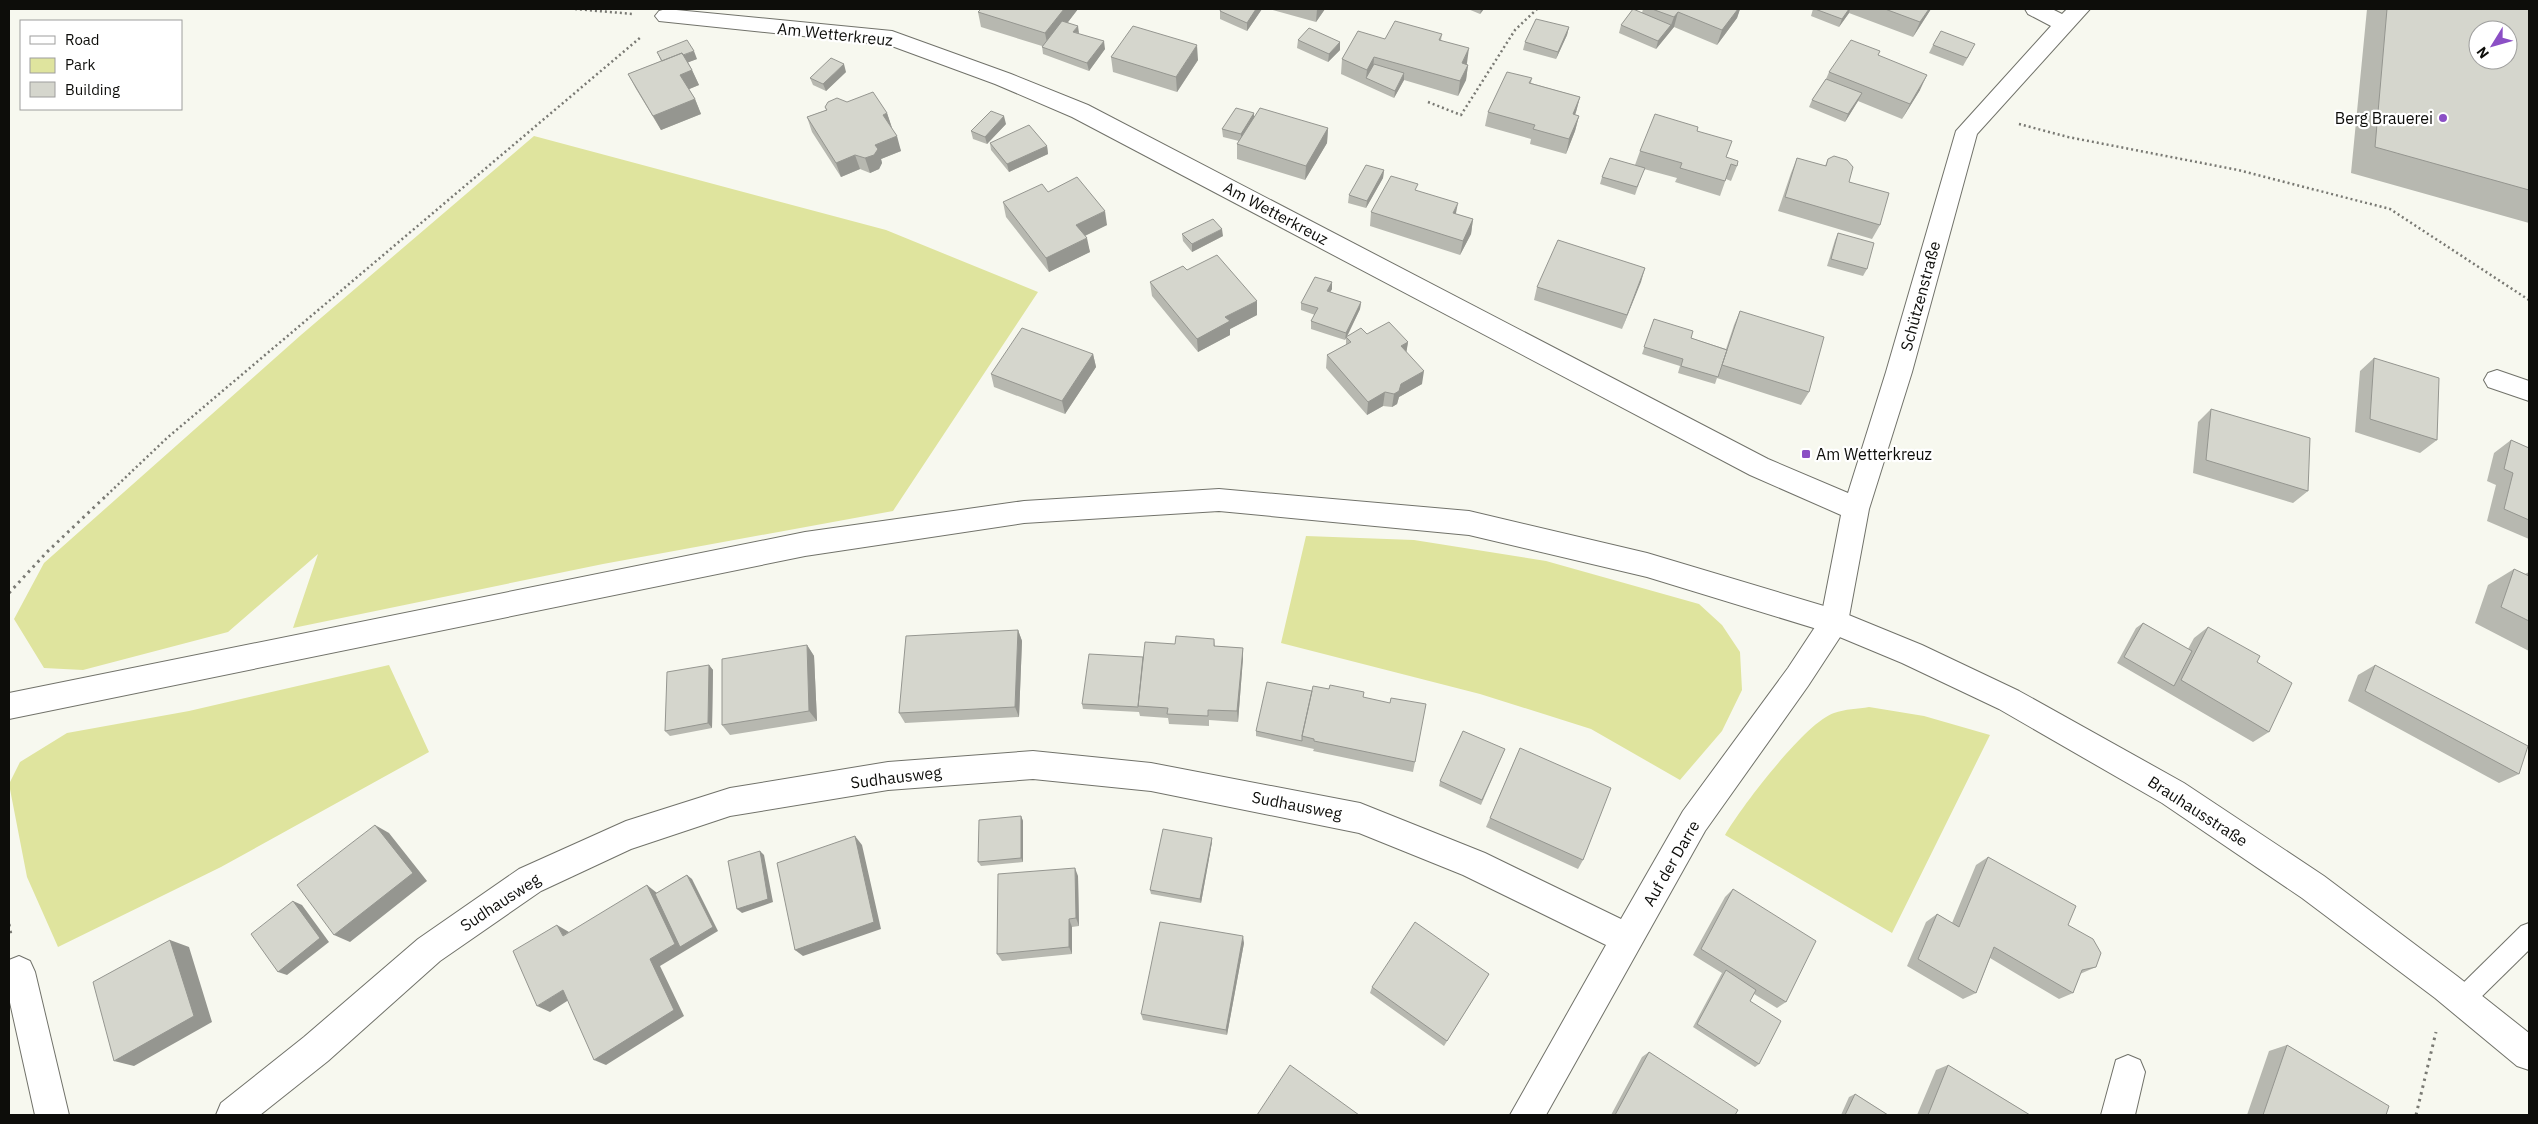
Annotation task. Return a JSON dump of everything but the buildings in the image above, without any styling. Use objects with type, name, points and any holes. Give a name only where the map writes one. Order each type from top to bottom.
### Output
[{"type":"street","points":[[2035,9],[2072,16]]},
{"type":"street","name":"Am Wetterkreuz","points":[[666,16],[892,38],[1003,79],[1080,111],[1161,152],[1759,467],[1856,508]]},
{"type":"street","name":"Schützenstraße","points":[[1834,622],[1856,508],[1899,372],[1967,131],[1980,114],[2072,16]]},
{"type":"street","points":[[2496,380],[2529,391]]},
{"type":"street","name":"Brauhausstraße","points":[[9,706],[805,544],[1024,512],[1219,500],[1470,523],[1647,565],[1834,622],[1912,654],[2009,700],[2173,793],[2312,887],[2454,994],[2529,1054]]},
{"type":"street","name":"Auf der Darre","points":[[1527,1115],[1694,821],[1798,677],[1834,622]]},
{"type":"street","name":"Sudhausweg","points":[[233,1115],[316,1050],[429,950],[530,880],[626,836],[730,802],[888,776],[1033,765],[1151,777],[1360,818],[1474,864],[1627,939]]},
{"type":"street","points":[[18,972],[52,1115]]},
{"type":"street","points":[[2118,1115],[2128,1072]]},
{"type":"lane","points":[[2454,994],[2529,934]]},
{"type":"path","points":[[575,9],[666,16]]},
{"type":"path","points":[[1428,102],[1461,115],[1515,30],[1537,9]]},
{"type":"path","points":[[9,593],[47,552],[167,438],[666,16]]},
{"type":"path","points":[[1980,114],[2068,137],[2238,170],[2390,209],[2529,300]]},
{"type":"path","points":[[2416,1115],[2454,994]]},
{"type":"green space","points":[[534,136],[886,230],[1038,292],[893,511],[603,564],[293,628],[318,554],[228,632],[83,670],[44,668],[14,619],[44,563],[301,335]]},
{"type":"green space","points":[[1306,536],[1414,540],[1546,561],[1699,604],[1722,625],[1740,652],[1742,690],[1722,731],[1680,780],[1591,729],[1480,694],[1281,643]]},
{"type":"green space","points":[[389,665],[429,752],[221,867],[58,947],[27,877],[9,784],[20,762],[67,733],[189,711]]},
{"type":"green space","points":[[1869,707],[1924,716],[1990,735],[1892,933],[1725,835],[1759,786],[1807,732],[1834,713]]},
{"type":"place","name":"Berg Brauerei","points":[[2443,118]]},
{"type":"place","name":"Am Wetterkreuz","points":[[1806,454]]}]
